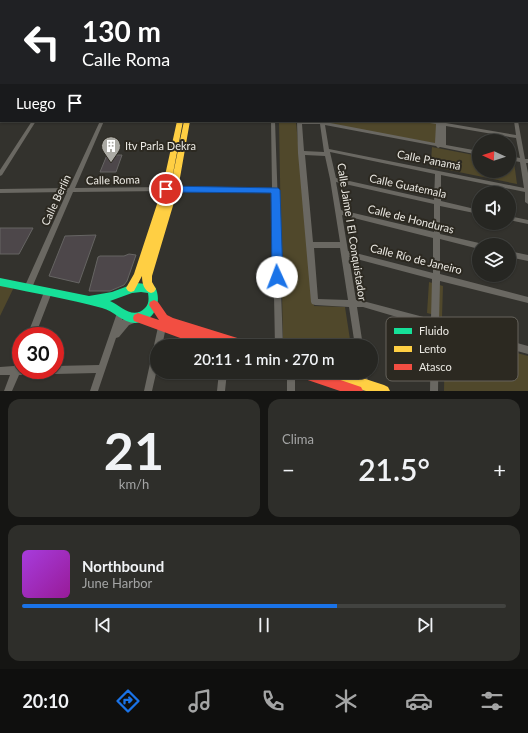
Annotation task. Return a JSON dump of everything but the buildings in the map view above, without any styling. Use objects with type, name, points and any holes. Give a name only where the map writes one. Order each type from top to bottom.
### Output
[{"type":"street","points":[[0,174],[33,122]]},
{"type":"street","name":"Calle Berlín","points":[[28,288],[102,122]]},
{"type":"street","points":[[94,391],[114,337],[120,312],[119,303],[121,298],[130,289],[138,275],[170,189],[180,122]]},
{"type":"street","points":[[187,122],[147,276],[147,283],[154,294],[154,305],[163,318],[225,339]]},
{"type":"street","points":[[273,122],[279,339]]},
{"type":"street","points":[[410,317],[363,304],[315,302],[299,122],[322,122],[472,151]]},
{"type":"street","name":"Calle Jaime I El Conquistador","points":[[322,122],[333,180],[358,339]]},
{"type":"street","points":[[441,146],[441,122],[518,137]]},
{"type":"street","points":[[516,122],[518,137],[525,161],[528,202]]},
{"type":"street","name":"Calle Panamá","points":[[302,153],[327,152],[438,172],[527,191]]},
{"type":"street","points":[[435,317],[438,172]]},
{"type":"street","name":"Calle Guatemala","points":[[333,180],[472,210]]},
{"type":"street","name":"Calle Roma","points":[[0,191],[170,189],[275,190]]},
{"type":"street","name":"Calle de Honduras","points":[[338,212],[472,244]]},
{"type":"street","points":[[516,219],[528,222]]},
{"type":"street","name":"Calle Río de Janeiro","points":[[310,245],[344,249],[528,300]]},
{"type":"street","points":[[516,255],[528,258]]},
{"type":"street","points":[[0,282],[90,300],[108,306],[126,317],[137,318],[196,339]]},
{"type":"street","points":[[90,300],[112,296],[143,286],[152,290]]},
{"type":"street","points":[[34,327],[48,292]]},
{"type":"street","points":[[114,337],[126,322],[148,312],[154,305]]},
{"type":"street","points":[[160,339],[162,328]]},
{"type":"street","points":[[518,347],[528,350]]},
{"type":"street","points":[[64,370],[101,369]]},
{"type":"street","points":[[0,371],[12,371]]},
{"type":"street","points":[[8,391],[13,379]]},
{"type":"street","points":[[148,391],[151,379]]},
{"type":"street","points":[[221,391],[222,379]]},
{"type":"street","points":[[291,379],[291,391]]},
{"type":"street","points":[[321,379],[357,391]]},
{"type":"street","points":[[343,379],[365,388],[384,391]]},
{"type":"street","points":[[434,381],[434,391]]},
{"type":"shaded area","points":[[279,122],[296,122],[314,306],[345,307],[350,339],[283,339]]},
{"type":"shaded area","points":[[430,122],[440,124],[439,144],[322,123]]},
{"type":"shaded area","points":[[432,147],[472,155],[472,175],[429,166],[429,161],[431,161]]},
{"type":"shaded area","points":[[516,177],[517,184],[488,178],[516,178]]},
{"type":"shaded area","points":[[0,282],[15,285],[0,316]]},
{"type":"shaded area","points":[[429,282],[443,286],[442,317],[427,313]]},
{"type":"shaded area","points":[[518,353],[528,356],[528,391],[444,391],[444,381],[518,381]]},
{"type":"traffic: fast","points":[[0,282],[102,303],[111,306],[132,318],[140,317],[149,311],[152,306],[154,296],[152,290],[141,287],[109,297],[90,300]]},
{"type":"traffic: slow","points":[[131,288],[138,275],[166,189],[180,122]]},
{"type":"traffic: slow","points":[[151,289],[147,283],[147,276],[174,189],[187,122]]},
{"type":"traffic: slow","points":[[347,379],[384,391]]},
{"type":"traffic: jam","points":[[154,305],[163,318],[171,322],[225,339]]},
{"type":"traffic: jam","points":[[138,318],[197,339]]},
{"type":"traffic: jam","points":[[321,379],[357,391]]},
{"type":"place","name":"Itv Parla Dekra","points":[[111,163]]},
{"type":"route","points":[[166,189],[275,190],[277,277]]}]
